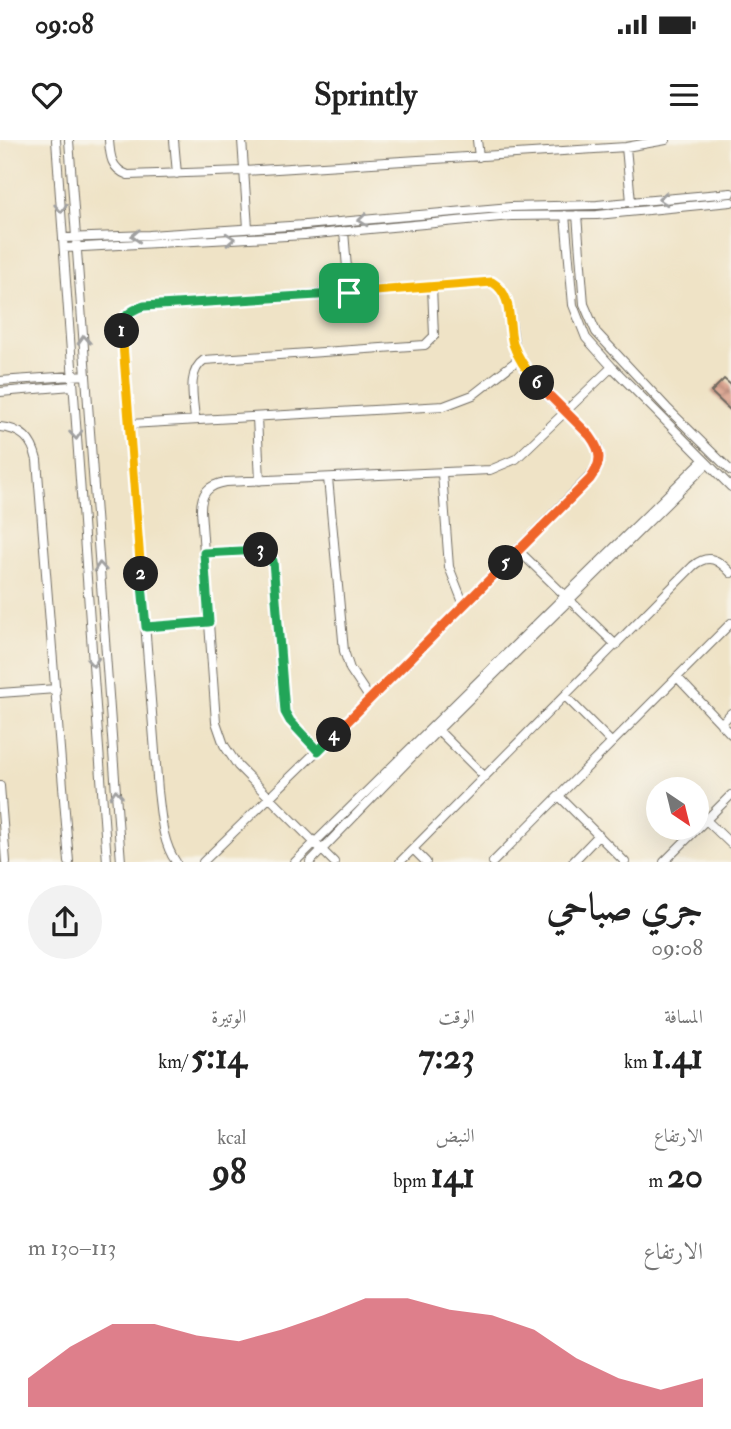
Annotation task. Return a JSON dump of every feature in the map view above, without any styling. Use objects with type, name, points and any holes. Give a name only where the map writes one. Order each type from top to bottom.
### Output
[{"type":"street","points":[[56,140],[107,862]]},
{"type":"street","points":[[69,140],[121,862]]},
{"type":"street","points":[[108,140],[111,162],[121,173],[128,175],[244,171],[626,148],[666,140]]},
{"type":"street","points":[[174,140],[177,174]]},
{"type":"street","points":[[242,140],[248,228]]},
{"type":"street","points":[[477,140],[479,157]]},
{"type":"street","points":[[626,148],[631,202]]},
{"type":"street","points":[[63,243],[511,207],[597,210],[715,199],[731,193]]},
{"type":"street","points":[[77,242],[306,234],[512,216],[578,215],[631,202],[715,199],[731,202]]},
{"type":"street","points":[[565,215],[576,317],[586,338],[731,487]]},
{"type":"street","points":[[578,215],[584,304],[591,323],[602,340],[731,471]]},
{"type":"street","points":[[305,225],[306,234]]},
{"type":"street","points":[[344,231],[349,293]]},
{"type":"street","points":[[176,862],[161,820],[122,325],[126,316],[134,309],[144,306],[492,282],[500,287],[506,296],[513,342],[519,359],[536,382],[598,446],[600,457],[597,469],[464,606],[203,862]]},
{"type":"street","points":[[195,420],[194,370],[204,360],[425,345],[435,336],[432,286]]},
{"type":"street","points":[[130,424],[444,406],[472,395],[519,359]]},
{"type":"street","points":[[334,862],[238,766],[220,735],[216,722],[204,553],[201,499],[206,490],[215,484],[490,470],[509,464],[612,367]]},
{"type":"street","points":[[0,381],[86,375]]},
{"type":"street","points":[[0,392],[72,386]]},
{"type":"street","points":[[659,416],[667,408]]},
{"type":"street","points":[[257,417],[260,481]]},
{"type":"street","points":[[0,427],[14,429],[26,435],[34,446],[37,460],[69,862]]},
{"type":"street","points":[[79,462],[93,461]]},
{"type":"street","points":[[295,862],[705,462]]},
{"type":"street","points":[[442,473],[449,567],[464,606]]},
{"type":"street","points":[[328,478],[344,651],[350,669],[370,699]]},
{"type":"street","points":[[204,553],[255,549],[269,554],[273,561],[283,705],[290,721],[318,751]]},
{"type":"street","points":[[518,551],[615,645]]},
{"type":"street","points":[[400,862],[701,560],[711,558],[720,561],[731,573]]},
{"type":"street","points":[[310,862],[567,598]]},
{"type":"street","points":[[146,627],[209,622]]},
{"type":"street","points":[[493,862],[731,623]]},
{"type":"street","points":[[677,677],[731,734]]},
{"type":"street","points":[[0,693],[56,689]]},
{"type":"street","points":[[565,696],[612,743]]},
{"type":"street","points":[[721,724],[731,713]]},
{"type":"street","points":[[438,730],[485,777]]},
{"type":"street","points":[[0,786],[6,862]]},
{"type":"street","points":[[709,817],[731,795]]},
{"type":"street","points":[[559,796],[625,862]]},
{"type":"street","points":[[709,823],[731,844]]},
{"type":"street","points":[[573,862],[599,835]]},
{"type":"street","points":[[664,862],[686,840]]},
{"type":"street","points":[[413,849],[426,862]]},
{"type":"building","points":[[724,379],[731,385],[731,411],[711,392]]},
{"type":"route","points":[[481,281],[492,282],[500,287],[506,296],[513,342],[519,359],[536,382],[590,436],[598,446],[600,457],[597,469],[590,479],[318,751],[290,721],[283,705],[273,561],[269,554],[255,549],[204,553],[209,622],[146,627],[122,325],[126,316],[134,309],[144,306],[349,293],[481,281]]}]
